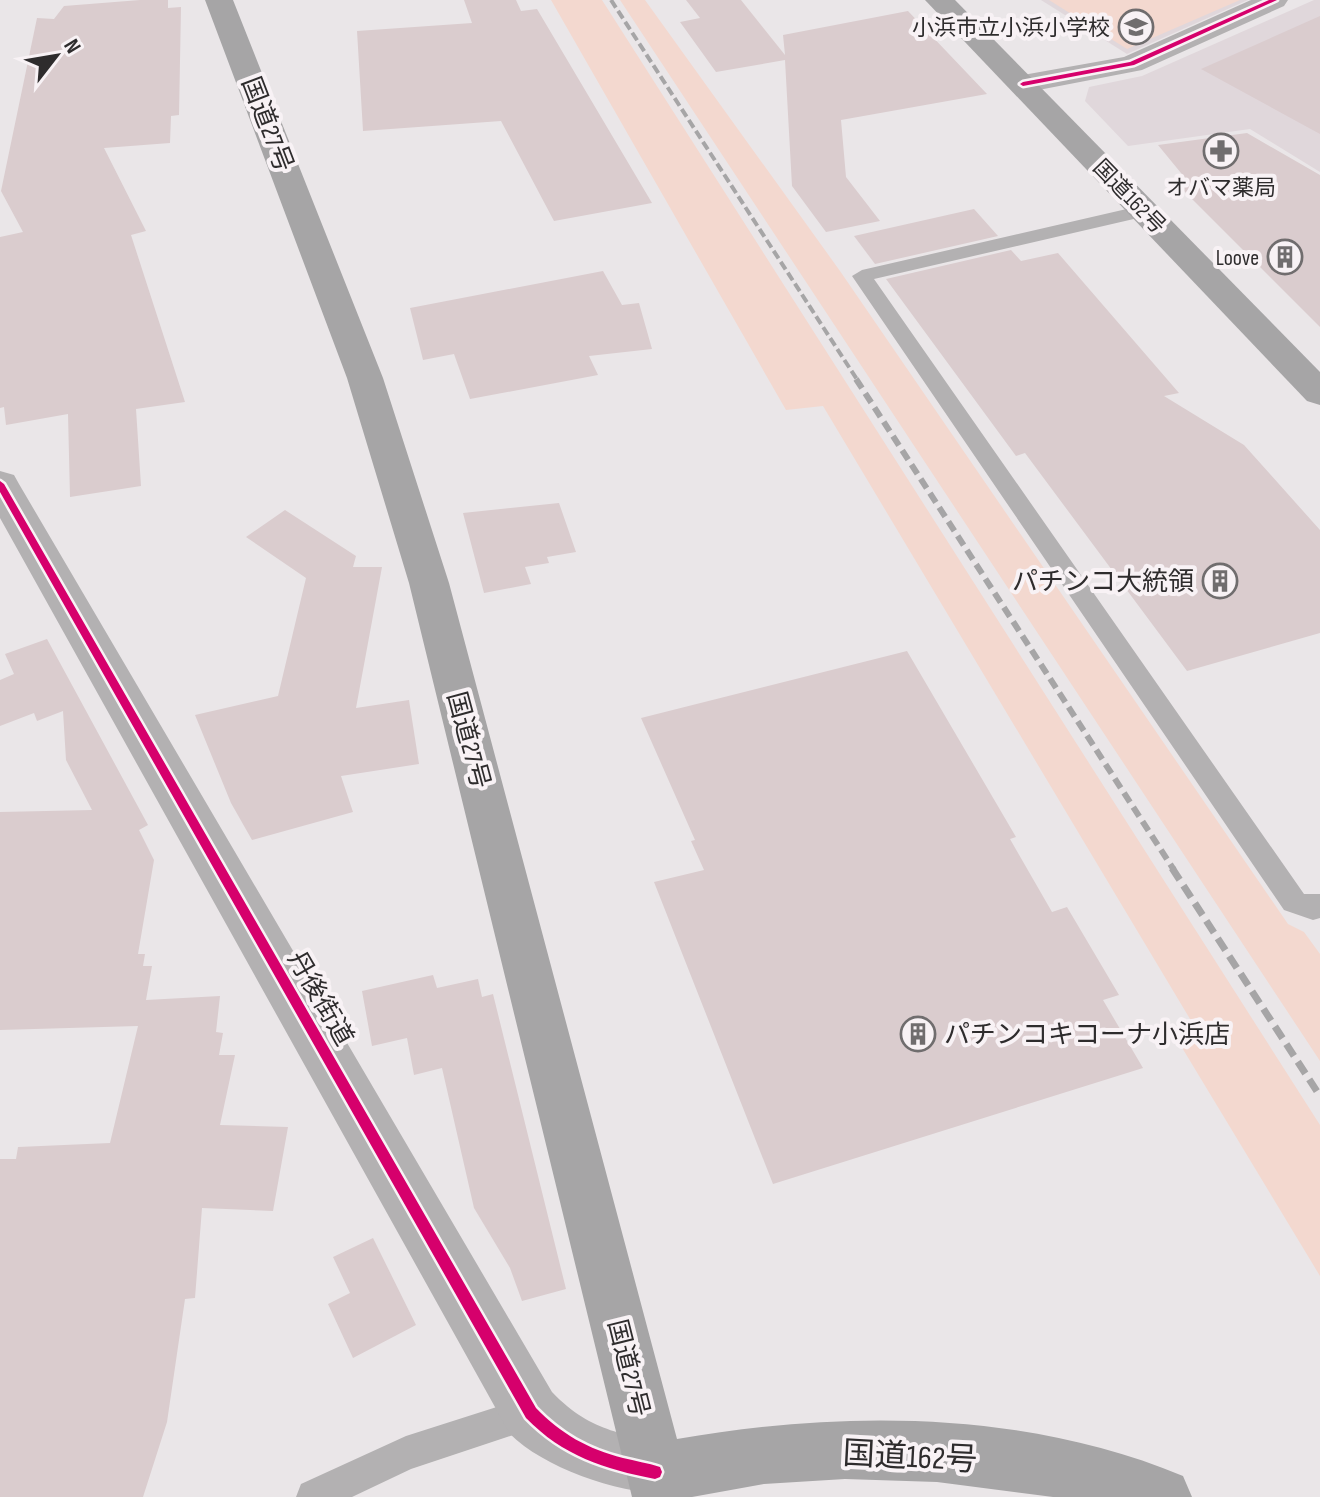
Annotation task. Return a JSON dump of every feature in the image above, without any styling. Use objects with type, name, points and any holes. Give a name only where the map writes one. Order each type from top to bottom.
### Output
[{"type":"highway","name":"国道27号","points":[[219,0],[365,378],[429,583],[659,1485]]},
{"type":"highway","name":"国道162号","points":[[939,0],[1320,393]]},
{"type":"highway","name":"国道162号","points":[[659,1485],[798,1451],[898,1452],[1076,1470],[1162,1497]]},
{"type":"street","points":[[1023,84],[1132,64],[1274,0]]},
{"type":"street","name":"丹後街道","points":[[0,484],[531,1413],[546,1430],[578,1450],[659,1485]]},
{"type":"lane","points":[[1144,211],[862,276],[1294,902],[1313,908],[1320,906]]},
{"type":"lane","points":[[314,1497],[406,1453],[531,1413]]},
{"type":"shaded area","points":[[551,0],[602,0],[1320,1125],[1320,1276],[1178,1041],[1199,1034],[823,406],[786,410]]},
{"type":"shaded area","points":[[620,0],[645,0],[840,271],[1288,924],[1304,932],[1320,954],[1320,1061]]},
{"type":"shaded area","name":"小浜市立小浜小学校","points":[[1041,0],[1248,0],[1127,54]]},
{"type":"shaded area","name":"小浜市立小浜小学校","points":[[1049,0],[1240,0],[1127,49]]},
{"type":"shaded area","points":[[1320,0],[1320,172],[1250,129],[1128,146],[1085,101],[1089,87],[1142,76]]},
{"type":"building","points":[[168,0],[168,8],[181,7],[179,115],[171,116],[170,143],[104,148],[146,231],[131,235],[185,402],[136,409],[141,486],[70,497],[68,414],[6,425],[4,407],[0,408],[0,237],[23,232],[1,191],[37,18],[54,19],[64,6]]},
{"type":"building","points":[[464,0],[516,0],[521,11],[537,9],[652,203],[554,221],[501,121],[363,131],[357,31],[472,23]]},
{"type":"building","points":[[686,0],[741,0],[785,55],[783,35],[908,11],[987,94],[841,120],[846,177],[880,221],[826,232],[792,186],[785,60],[716,72],[680,22],[700,18]]},
{"type":"building","points":[[1320,16],[1320,134],[1201,69]]},
{"type":"building","name":"Loove","points":[[1247,133],[1320,175],[1320,327],[1179,186],[1190,184],[1158,145]]},
{"type":"building","points":[[974,209],[998,236],[875,264],[854,236]]},
{"type":"building","points":[[1011,250],[1021,261],[1058,253],[1179,393],[1164,396],[1244,445],[1320,530],[1320,633],[1187,671],[1025,453],[1016,456],[886,279]]},
{"type":"building","points":[[603,271],[622,305],[639,303],[652,349],[589,356],[598,375],[470,399],[454,354],[423,360],[410,308]]},
{"type":"building","points":[[559,503],[576,552],[547,557],[549,563],[525,567],[531,584],[484,593],[463,513]]},
{"type":"building","points":[[285,510],[356,556],[353,567],[382,567],[356,708],[409,700],[419,764],[341,776],[353,812],[252,840],[231,803],[195,715],[278,696],[306,578],[246,537]]},
{"type":"building","points":[[47,639],[148,825],[139,830],[154,860],[138,954],[145,954],[143,966],[152,966],[146,1000],[220,996],[216,1032],[223,1033],[219,1055],[235,1055],[220,1125],[288,1127],[273,1211],[202,1208],[195,1298],[185,1299],[167,1422],[143,1497],[0,1497],[0,1159],[16,1159],[18,1147],[110,1143],[138,1026],[0,1030],[0,812],[92,810],[66,760],[63,711],[37,721],[34,713],[0,726],[0,680],[14,674],[5,654]]},
{"type":"building","points":[[907,651],[1016,837],[1010,839],[1052,912],[1067,907],[1119,995],[1103,1000],[1143,1068],[773,1184],[654,882],[704,870],[691,841],[695,840],[641,718]]},
{"type":"building","points":[[433,975],[437,988],[478,979],[482,997],[493,994],[566,1289],[522,1301],[510,1268],[474,1208],[442,1068],[414,1075],[407,1038],[372,1046],[362,991]]},
{"type":"building","points":[[373,1238],[416,1325],[353,1358],[328,1304],[350,1293],[333,1257]]},
{"type":"railway","points":[[611,0],[858,381]]},
{"type":"railway","points":[[856,379],[1174,870]]},
{"type":"railway","points":[[1172,868],[1320,1096]]},
{"type":"cycle path","points":[[1023,84],[1132,64],[1274,0]]},
{"type":"cycle path","points":[[0,484],[531,1413],[572,1446],[603,1459],[655,1472]]},
{"type":"place","name":"小浜市立小浜小学校","points":[[1136,27]]},
{"type":"place","name":"オバマ薬局","points":[[1221,151]]},
{"type":"place","name":"Loove","points":[[1285,257]]},
{"type":"place","name":"パチンコ大統領","points":[[1220,581]]},
{"type":"place","name":"パチンコキコーナ小浜店","points":[[918,1034]]}]
